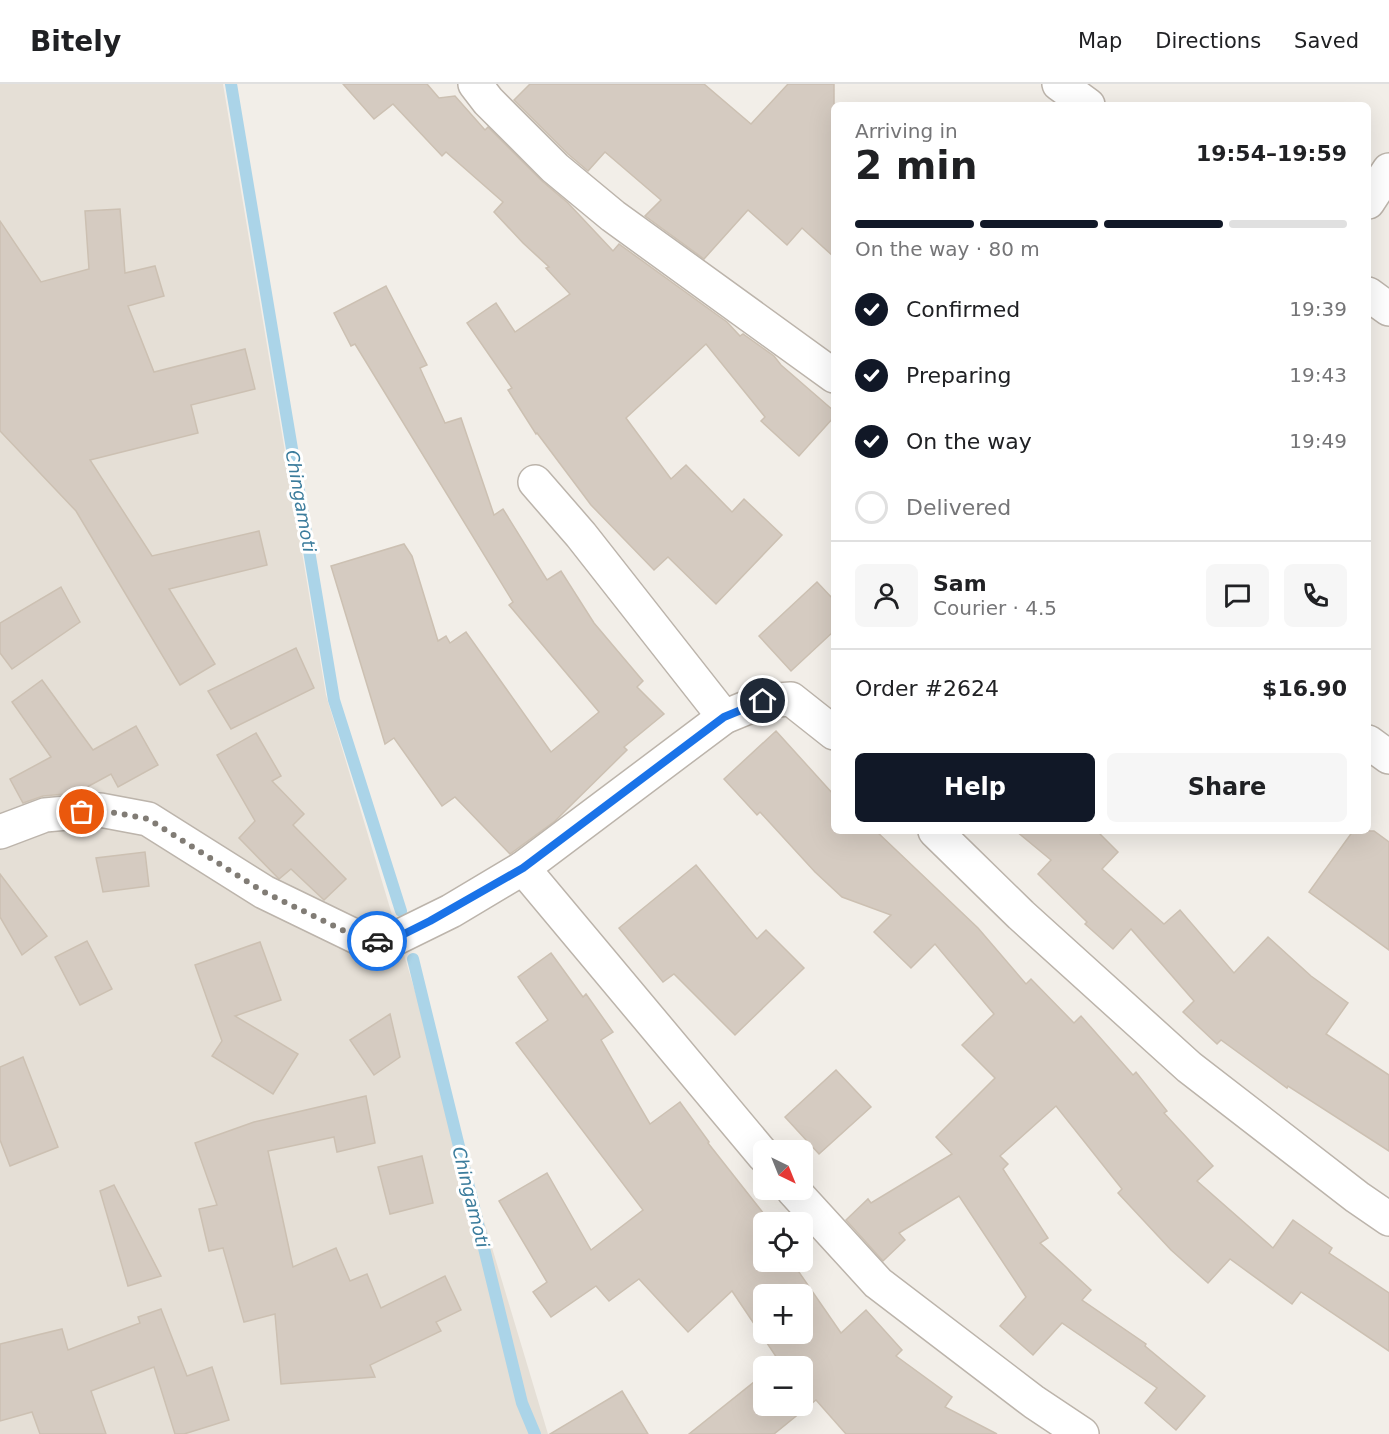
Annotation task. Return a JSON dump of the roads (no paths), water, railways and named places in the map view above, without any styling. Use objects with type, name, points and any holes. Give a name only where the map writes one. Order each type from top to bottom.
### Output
[{"type":"street","points":[[475,84],[488,101],[555,168],[613,216],[831,374]]},
{"type":"street","points":[[1059,84],[1084,102]]},
{"type":"street","points":[[1371,197],[1389,170]]},
{"type":"street","points":[[1371,296],[1389,309]]},
{"type":"street","points":[[535,482],[581,535],[724,717]]},
{"type":"street","points":[[0,832],[45,815],[100,810],[148,819],[264,892],[363,940],[390,941],[451,911],[523,868],[724,717],[763,701],[791,699],[831,731]]},
{"type":"street","points":[[1371,744],[1389,757]]},
{"type":"street","points":[[938,834],[1021,915],[1189,1067],[1357,1197],[1389,1219]]},
{"type":"street","points":[[523,868],[753,1143]]},
{"type":"street","points":[[803,1200],[878,1283],[1034,1402],[1082,1434]]},
{"type":"waterway","name":"Chingamoti","points":[[231,84],[334,700],[401,911]]},
{"type":"waterway","name":"Chingamoti","points":[[413,959],[522,1403],[535,1434]]}]
